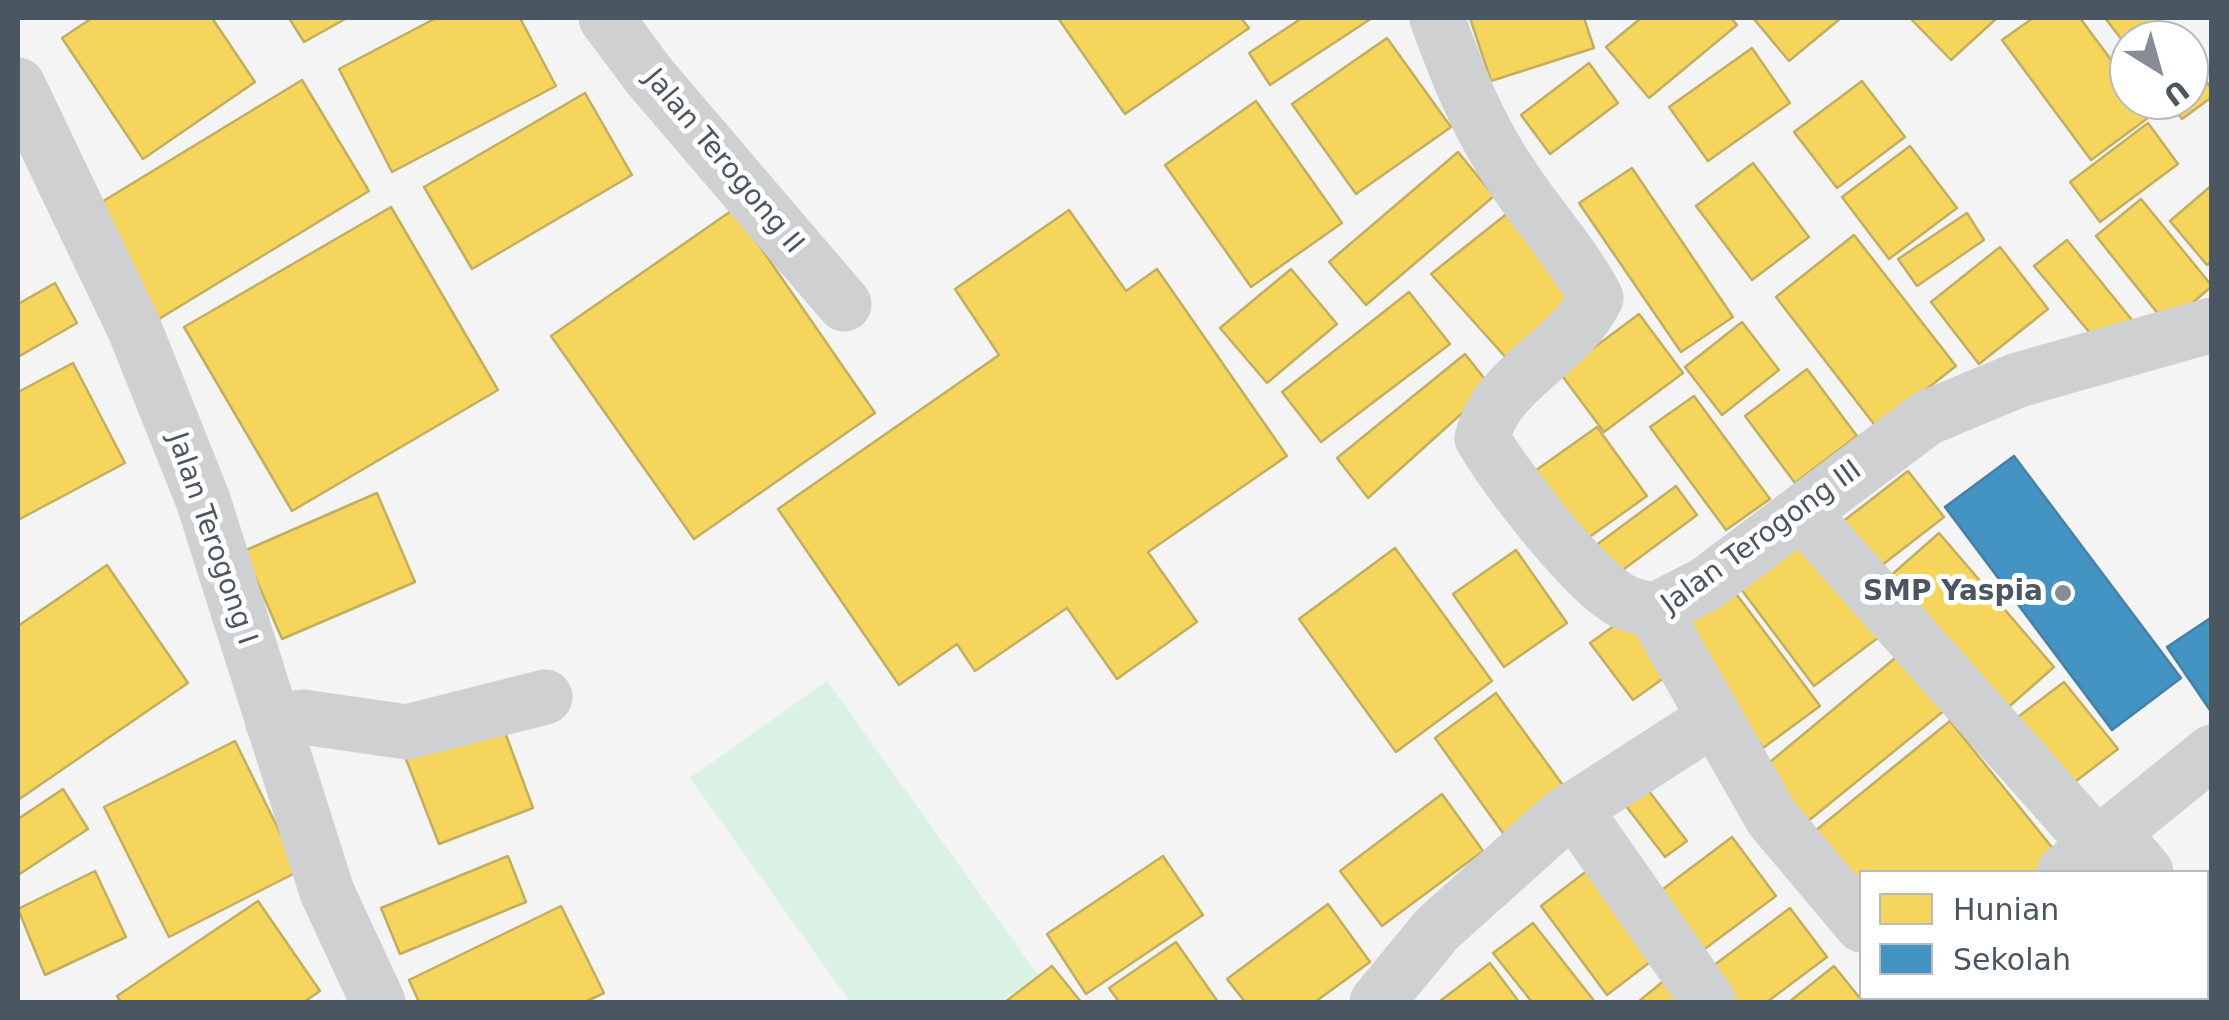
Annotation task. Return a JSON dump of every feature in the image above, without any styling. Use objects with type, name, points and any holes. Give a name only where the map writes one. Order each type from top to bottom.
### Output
[{"type":"street","name":"Jalan Terogong II","points":[[606,18],[650,77],[844,304]]},
{"type":"street","points":[[1437,18],[1457,73],[1509,173],[1584,274],[1596,298],[1584,322],[1510,388],[1488,415],[1482,438],[1508,479],[1584,568],[1622,601],[1654,611]]},
{"type":"street","name":"Jalan Terogong I","points":[[18,86],[135,330],[203,500],[327,892],[378,1002]]},
{"type":"street","name":"Jalan Terogong III","points":[[1859,922],[1772,818],[1654,611],[1706,584],[1927,418],[2018,380],[2212,325]]},
{"type":"street","points":[[1802,513],[2105,855],[2212,752]]},
{"type":"street","points":[[272,721],[303,717],[407,732],[544,697]]},
{"type":"street","points":[[1377,1002],[1437,929],[1564,816],[1714,718]]},
{"type":"street","points":[[1564,816],[1584,823],[1709,1002]]},
{"type":"green space","points":[[827,681],[1038,975],[1000,1002],[850,1002],[690,778]]},
{"type":"building: Hunian","points":[[92,18],[212,18],[255,82],[143,159],[62,38]]},
{"type":"building: Hunian","points":[[289,18],[347,18],[304,42]]},
{"type":"building: Hunian","points":[[436,18],[520,18],[556,86],[392,172],[339,69]]},
{"type":"building: Hunian","points":[[1058,18],[1241,18],[1249,28],[1125,114]]},
{"type":"building: Hunian","points":[[1302,18],[1372,18],[1270,85],[1249,53]]},
{"type":"building: Hunian","points":[[1470,18],[1584,18],[1594,48],[1491,81]]},
{"type":"building: Hunian","points":[[1641,18],[1731,18],[1737,25],[1649,98],[1606,47]]},
{"type":"building: Hunian","points":[[1753,18],[1841,18],[1789,61]]},
{"type":"building: Hunian","points":[[1910,18],[1997,18],[1951,60]]},
{"type":"building: Hunian","points":[[2033,18],[2080,18],[2109,57],[2109,120],[2145,120],[2091,160],[2002,40]]},
{"type":"building: Hunian","points":[[2105,18],[2159,20],[2109,20],[2109,23]]},
{"type":"building: Hunian","points":[[1387,38],[1451,127],[1356,194],[1292,104]]},
{"type":"building: Hunian","points":[[1752,48],[1790,103],[1708,161],[1669,107]]},
{"type":"building: Hunian","points":[[1589,63],[1618,103],[1550,154],[1521,115]]},
{"type":"building: Hunian","points":[[302,80],[369,191],[154,322],[87,211]]},
{"type":"building: Hunian","points":[[1862,81],[1905,137],[1837,188],[1794,132]]},
{"type":"building: Hunian","points":[[585,93],[632,175],[472,269],[424,187]]},
{"type":"building: Hunian","points":[[1256,101],[1342,223],[1251,287],[1165,165]]},
{"type":"building: Hunian","points":[[2148,123],[2178,164],[2100,222],[2070,182]]},
{"type":"building: Hunian","points":[[1910,146],[1957,208],[1889,259],[1842,197]]},
{"type":"building: Hunian","points":[[1458,152],[1494,196],[1366,305],[1329,262]]},
{"type":"building: Hunian","points":[[1753,163],[1809,237],[1752,280],[1696,206]]},
{"type":"building: Hunian","points":[[1632,168],[1733,317],[1681,352],[1579,203]]},
{"type":"building: Hunian","points":[[2212,185],[2212,261],[2207,265],[2170,221]]},
{"type":"building: Hunian","points":[[2141,199],[2212,286],[2167,325],[2096,236]]},
{"type":"building: Hunian","points":[[391,207],[498,390],[292,511],[184,327]]},
{"type":"building: Hunian","points":[[734,209],[875,413],[694,539],[551,336]]},
{"type":"building: Hunian","points":[[1069,210],[1126,291],[1157,269],[1287,456],[1148,552],[1197,622],[1117,679],[1067,608],[975,671],[957,644],[899,685],[778,509],[999,355],[955,289]]},
{"type":"building: Hunian","points":[[1509,212],[1575,300],[1509,361],[1431,274]]},
{"type":"building: Hunian","points":[[1967,213],[1984,240],[1917,286],[1898,259]]},
{"type":"building: Hunian","points":[[1854,235],[1956,366],[1877,428],[1776,297]]},
{"type":"building: Hunian","points":[[2067,240],[2132,320],[2100,345],[2034,266]]},
{"type":"building: Hunian","points":[[2000,247],[2048,309],[1979,364],[1931,302]]},
{"type":"building: Hunian","points":[[1291,269],[1337,324],[1267,383],[1220,328]]},
{"type":"building: Hunian","points":[[55,283],[77,323],[18,357],[18,304]]},
{"type":"building: Hunian","points":[[1409,292],[1450,344],[1321,442],[1282,392]]},
{"type":"building: Hunian","points":[[1639,314],[1683,373],[1604,432],[1560,373]]},
{"type":"building: Hunian","points":[[1742,322],[1779,370],[1722,415],[1685,367]]},
{"type":"building: Hunian","points":[[1465,354],[1491,387],[1368,498],[1337,458]]},
{"type":"building: Hunian","points":[[73,363],[125,463],[18,520],[18,392]]},
{"type":"building: Hunian","points":[[1807,369],[1857,436],[1795,483],[1745,416]]},
{"type":"building: Hunian","points":[[1694,396],[1770,499],[1726,530],[1650,427]]},
{"type":"building: Hunian","points":[[1597,427],[1647,496],[1574,548],[1525,478]]},
{"type":"building: Hunian","points":[[1908,471],[1944,517],[1868,576],[1832,530]]},
{"type":"building: Hunian","points":[[1676,486],[1697,515],[1616,575],[1595,546]]},
{"type":"building: Hunian","points":[[377,493],[415,582],[282,639],[244,551]]},
{"type":"building: Hunian","points":[[1808,526],[1887,631],[1814,686],[1735,581]]},
{"type":"building: Hunian","points":[[1939,533],[2054,667],[2003,712],[1888,578]]},
{"type":"building: Hunian","points":[[1395,548],[1492,681],[1396,752],[1299,619]]},
{"type":"building: Hunian","points":[[1516,550],[1567,623],[1504,667],[1453,594]]},
{"type":"building: Hunian","points":[[107,565],[188,683],[18,800],[18,626]]},
{"type":"building: Hunian","points":[[1731,587],[1820,706],[1763,748],[1674,628]]},
{"type":"building: Hunian","points":[[1632,613],[1675,670],[1633,700],[1590,643]]},
{"type":"building: Hunian","points":[[1906,649],[1951,705],[1802,826],[1758,772]]},
{"type":"building: Hunian","points":[[2064,682],[2118,749],[2059,794],[2006,726]]},
{"type":"building: Hunian","points":[[1496,693],[1570,795],[1508,840],[1435,738]]},
{"type":"building: Hunian","points":[[499,716],[533,808],[439,844],[404,754]]},
{"type":"building: Hunian","points":[[1950,721],[2059,856],[2042,870],[1859,870],[1859,885],[1815,831]]},
{"type":"building: Hunian","points":[[235,741],[299,871],[169,937],[104,807]]},
{"type":"building: Hunian","points":[[63,789],[88,829],[18,875],[18,819]]},
{"type":"building: Hunian","points":[[1648,790],[1687,841],[1665,857],[1626,806]]},
{"type":"building: Hunian","points":[[1442,794],[1483,851],[1382,926],[1340,871]]},
{"type":"building: Hunian","points":[[1732,837],[1776,896],[1687,962],[1643,904]]},
{"type":"building: Hunian","points":[[508,856],[526,902],[400,954],[381,908]]},
{"type":"building: Hunian","points":[[1163,856],[1203,915],[1086,994],[1047,934]]},
{"type":"building: Hunian","points":[[1588,870],[1654,959],[1607,995],[1541,906]]},
{"type":"building: Hunian","points":[[95,871],[126,937],[45,975],[18,909]]},
{"type":"building: Hunian","points":[[258,901],[320,991],[304,1002],[121,1002],[117,996]]},
{"type":"building: Hunian","points":[[1328,904],[1370,962],[1315,1002],[1245,1002],[1227,979]]},
{"type":"building: Hunian","points":[[561,906],[604,993],[585,1002],[419,1002],[409,980]]},
{"type":"building: Hunian","points":[[1790,908],[1827,957],[1767,1002],[1716,1002],[1697,978]]},
{"type":"building: Hunian","points":[[1533,923],[1595,1002],[1532,1002],[1493,953]]},
{"type":"building: Hunian","points":[[1176,942],[1218,1002],[1119,1002],[1109,988]]},
{"type":"building: Hunian","points":[[1490,963],[1519,1002],[1440,1001]]},
{"type":"building: Hunian","points":[[1052,966],[1081,1002],[1005,1002]]},
{"type":"building: Hunian","points":[[1834,966],[1863,1002],[1789,1002]]},
{"type":"building: Hunian","points":[[1666,979],[1686,1002],[1638,1002]]},
{"type":"building: Hunian","points":[[2088,1000],[2158,1002],[2090,1002]]},
{"type":"building: Sekolah","name":"SMP Yaspia","points":[[2014,456],[2181,678],[2112,730],[1945,507]]},
{"type":"building: Sekolah","points":[[2212,617],[2212,713],[2167,647]]},
{"type":"place","name":"SMP Yaspia","points":[[2063,593]]}]
